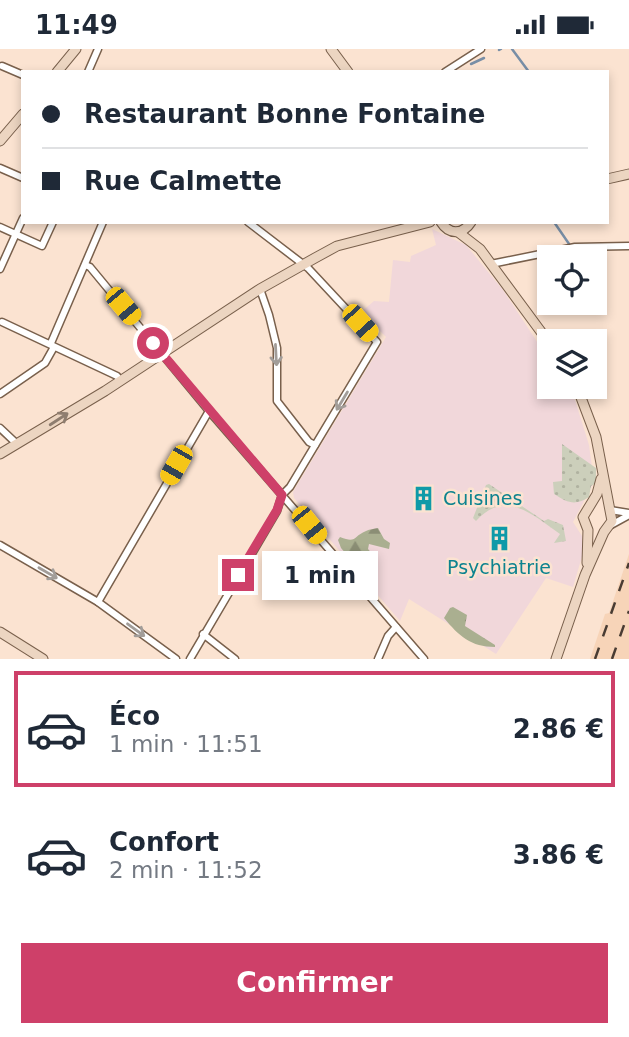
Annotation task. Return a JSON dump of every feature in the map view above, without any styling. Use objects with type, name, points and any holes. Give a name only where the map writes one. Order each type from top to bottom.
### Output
[{"type":"main road","points":[[59,70],[76,49]]},
{"type":"main road","points":[[331,49],[347,70]]},
{"type":"main road","points":[[338,49],[354,70]]},
{"type":"main road","points":[[0,141],[21,116]]},
{"type":"main road","points":[[609,179],[629,174]]},
{"type":"main road","points":[[0,454],[114,386],[161,352],[302,265],[337,246],[422,224]]},
{"type":"main road","points":[[443,224],[480,249],[539,329]]},
{"type":"main road","points":[[458,232],[470,224]]},
{"type":"main road","points":[[471,224],[480,249]]},
{"type":"main road","points":[[556,659],[585,575],[612,517],[594,429],[582,399]]},
{"type":"main road","points":[[592,505],[602,473]]},
{"type":"main road","points":[[585,575],[588,530],[583,517],[586,509],[592,505],[601,504],[609,509]]},
{"type":"main road","points":[[588,530],[596,533],[608,528]]},
{"type":"main road","points":[[0,632],[42,659]]},
{"type":"street","points":[[89,70],[98,49]]},
{"type":"street","points":[[448,70],[481,49]]},
{"type":"street","points":[[2,66],[21,74]]},
{"type":"street","points":[[0,169],[21,177]]},
{"type":"street","points":[[0,269],[21,223]]},
{"type":"street","points":[[0,227],[42,246],[52,224]]},
{"type":"street","points":[[0,394],[45,363],[102,224]]},
{"type":"street","points":[[190,659],[277,510],[282,495],[290,487],[377,342],[308,268],[251,224]]},
{"type":"street","points":[[491,264],[575,247],[629,246]]},
{"type":"street","points":[[85,265],[90,267],[209,411],[424,659]]},
{"type":"street","points":[[260,289],[276,348],[277,401],[309,442],[315,445]]},
{"type":"street","points":[[2,322],[117,376],[120,380]]},
{"type":"street","points":[[98,602],[209,411]]},
{"type":"street","points":[[0,428],[18,444]]},
{"type":"street","points":[[609,509],[629,514]]},
{"type":"street","points":[[608,528],[629,514]]},
{"type":"street","points":[[0,545],[98,602],[176,659]]},
{"type":"street","points":[[379,659],[388,636],[396,627]]},
{"type":"street","points":[[203,634],[235,659]]},
{"type":"shaded area","points":[[432,229],[466,245],[503,290],[537,342],[537,399],[574,399],[589,445],[594,482],[573,522],[582,536],[583,553],[573,587],[546,578],[496,654],[409,599],[400,621],[294,498],[293,492],[386,337],[361,312],[374,301],[389,302],[393,260],[410,262],[411,256],[436,245]]},
{"type":"shaded area","points":[[629,554],[629,659],[590,659],[605,614],[609,613]]},
{"type":"green space","points":[[562,444],[596,468],[596,483],[591,486],[589,497],[580,502],[568,501],[554,494],[553,482],[562,481]]},
{"type":"green space","points":[[489,484],[544,521],[548,519],[563,525],[566,541],[554,543],[560,534],[518,508],[497,507],[476,521],[473,518],[486,485]]},
{"type":"green space","points":[[378,528],[384,539],[390,543],[389,549],[369,544],[368,549],[377,559],[375,573],[367,578],[341,548],[338,540],[340,537],[352,539]]},
{"type":"green space","points":[[453,607],[467,615],[465,626],[495,647],[472,643],[455,630],[444,618]]},
{"type":"waterway","points":[[512,49],[528,70]]},
{"type":"waterway","points":[[471,64],[484,58]]},
{"type":"waterway","points":[[555,224],[570,245]]},
{"type":"railway","points":[[595,659],[629,563]]},
{"type":"railway","points":[[612,659],[629,611]]},
{"type":"place","name":"Cuisines","points":[[423,498]]},
{"type":"place","name":"Psychiatrie","points":[[499,539]]},
{"type":"route","points":[[153,343],[282,495],[282,501],[238,575]]}]
